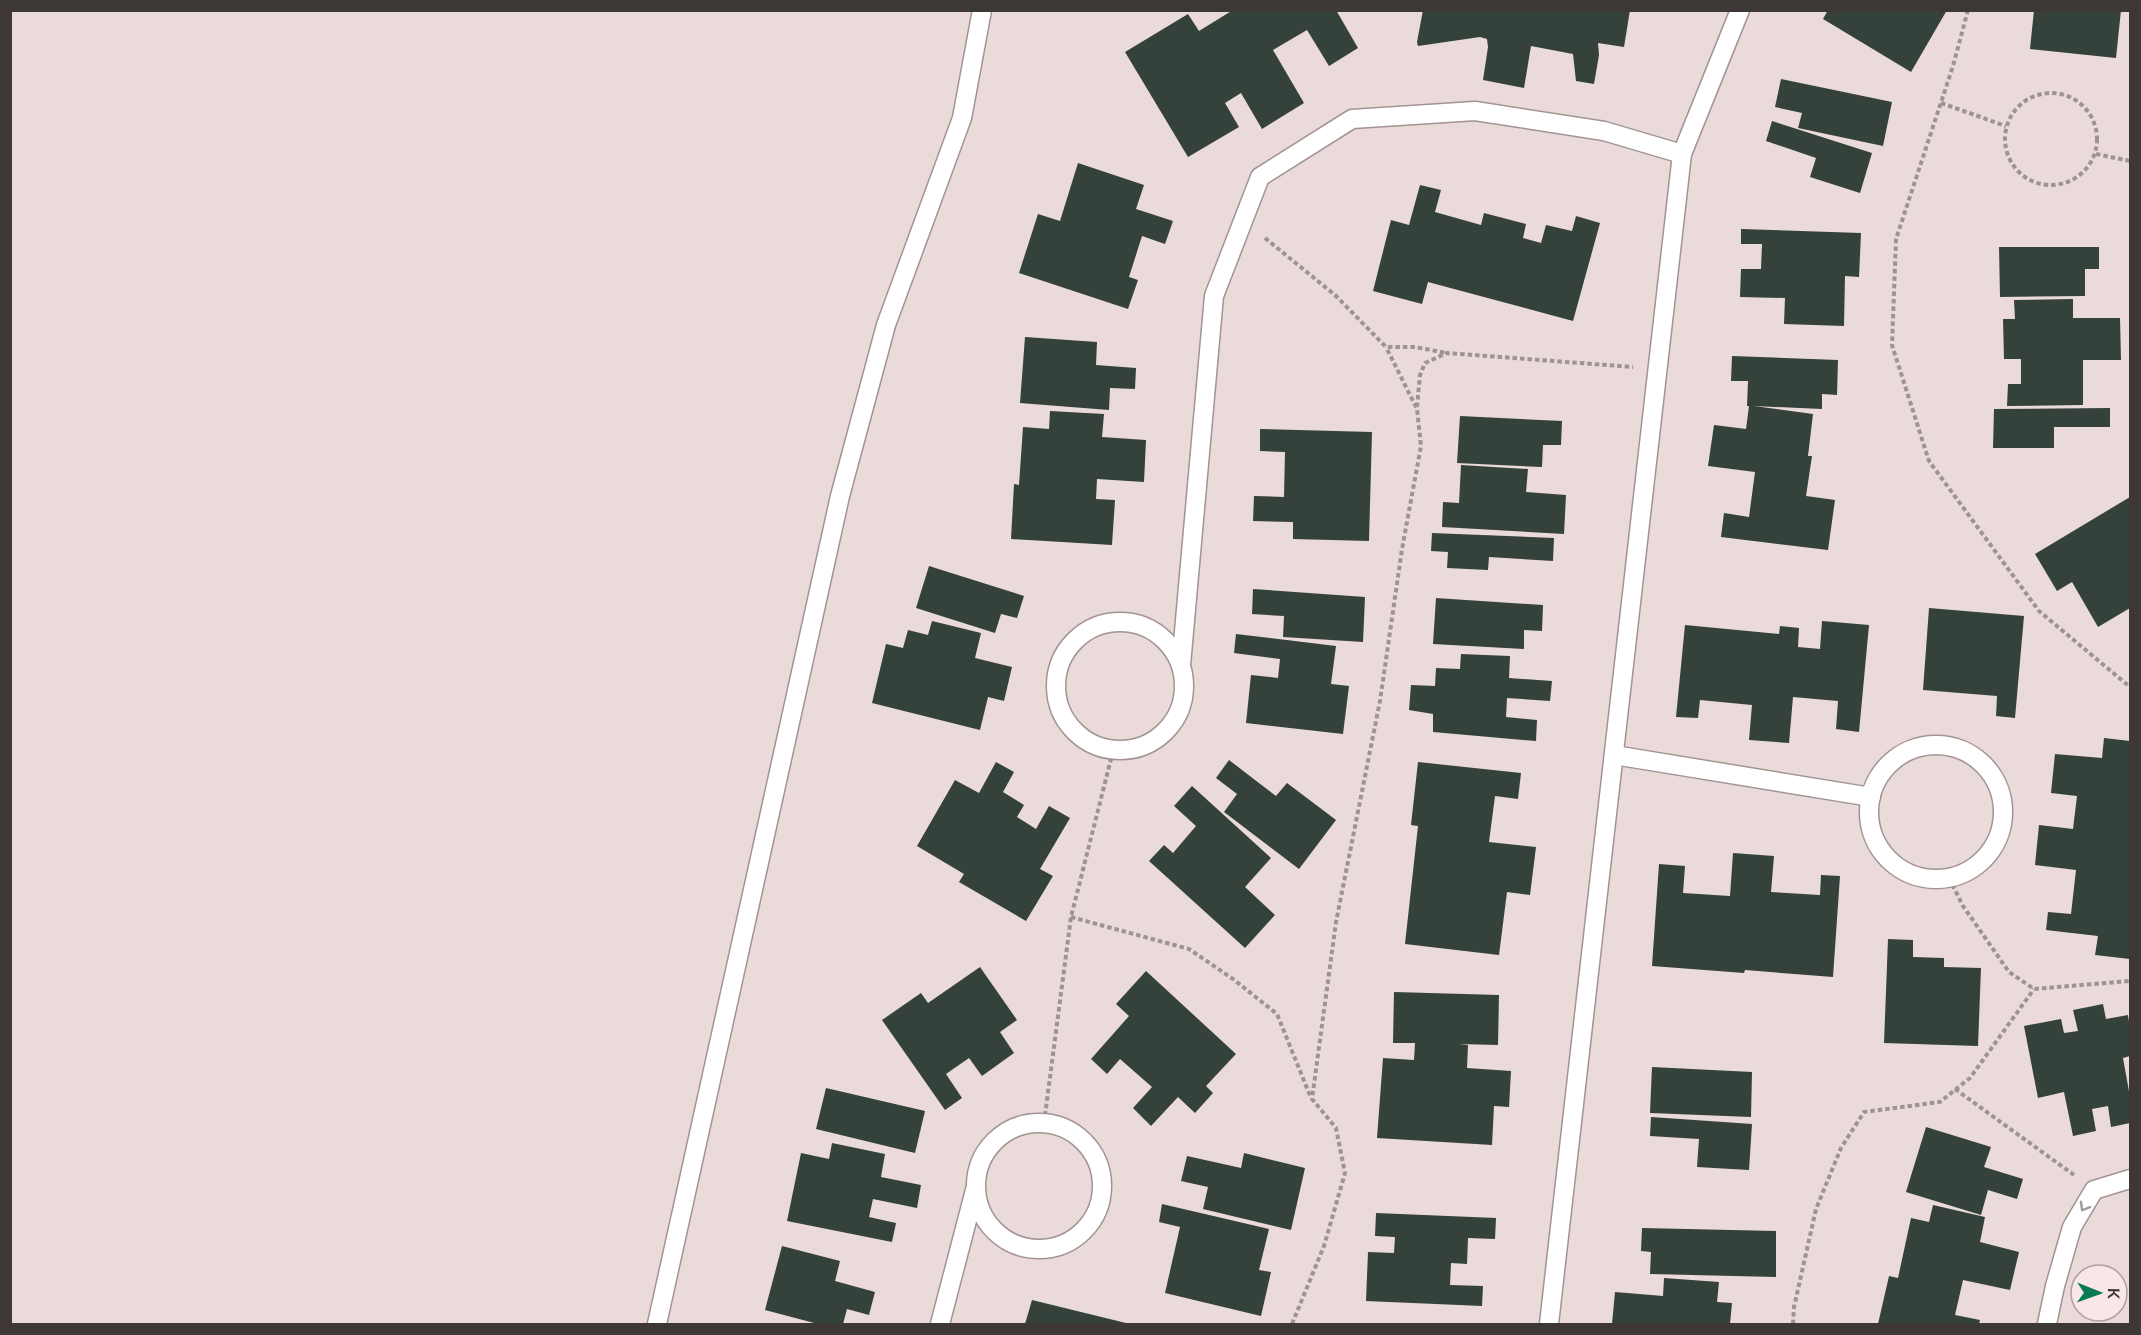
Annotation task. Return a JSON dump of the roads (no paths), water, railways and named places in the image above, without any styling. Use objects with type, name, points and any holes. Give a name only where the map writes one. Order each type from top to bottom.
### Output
[{"type":"lane","points":[[657,1324],[840,496],[886,325],[962,118],[982,10]]},
{"type":"lane","points":[[1549,1324],[1682,154],[1740,10]]},
{"type":"lane","points":[[1181,665],[1167,641],[1148,628],[1127,621],[1104,623],[1084,632],[1068,648],[1058,668],[1055,691],[1061,712],[1073,731],[1091,744],[1113,751],[1130,751],[1151,743],[1168,729],[1180,709],[1185,687],[1181,665],[1214,296],[1260,177],[1352,119],[1475,111],[1604,131],[1682,154]]},
{"type":"lane","points":[[1929,745],[1961,750],[1981,762],[1996,780],[2003,803],[2002,826],[1988,855],[1970,870],[1949,878],[1933,879],[1911,874],[1891,862],[1877,843],[1870,821],[1871,797],[1875,784],[1888,765],[1907,751],[1929,745]]},
{"type":"lane","points":[[1614,755],[1871,797]]},
{"type":"lane","points":[[940,1324],[980,1164],[991,1145],[1008,1131],[1029,1124],[1044,1123],[1065,1129],[1083,1141],[1096,1158],[1102,1180],[1101,1202],[1092,1222],[1082,1233],[1063,1245],[1042,1250],[1020,1247],[1001,1237],[986,1220],[978,1200],[976,1186]]},
{"type":"lane","points":[[2047,1324],[2072,1227],[2094,1190],[2130,1179]]}]
